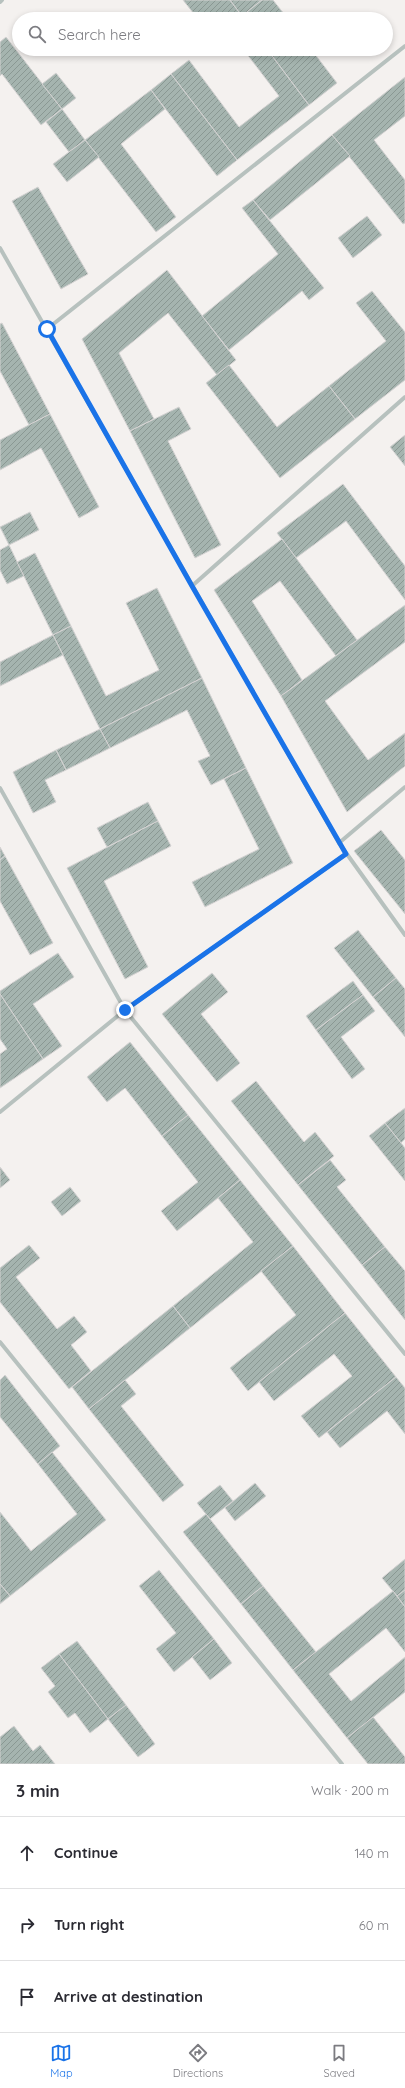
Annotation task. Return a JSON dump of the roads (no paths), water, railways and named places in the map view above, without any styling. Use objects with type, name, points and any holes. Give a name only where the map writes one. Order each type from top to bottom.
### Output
[{"type":"street","points":[[393,55],[405,46]]},
{"type":"street","points":[[47,329],[392,56]]},
{"type":"street","points":[[0,248],[339,843],[405,935]]},
{"type":"street","points":[[192,586],[405,397]]},
{"type":"street","points":[[339,843],[405,787]]},
{"type":"street","points":[[0,788],[125,1010],[405,1354]]},
{"type":"street","points":[[0,1112],[125,1010],[346,854]]},
{"type":"street","points":[[0,1342],[342,1764]]}]
